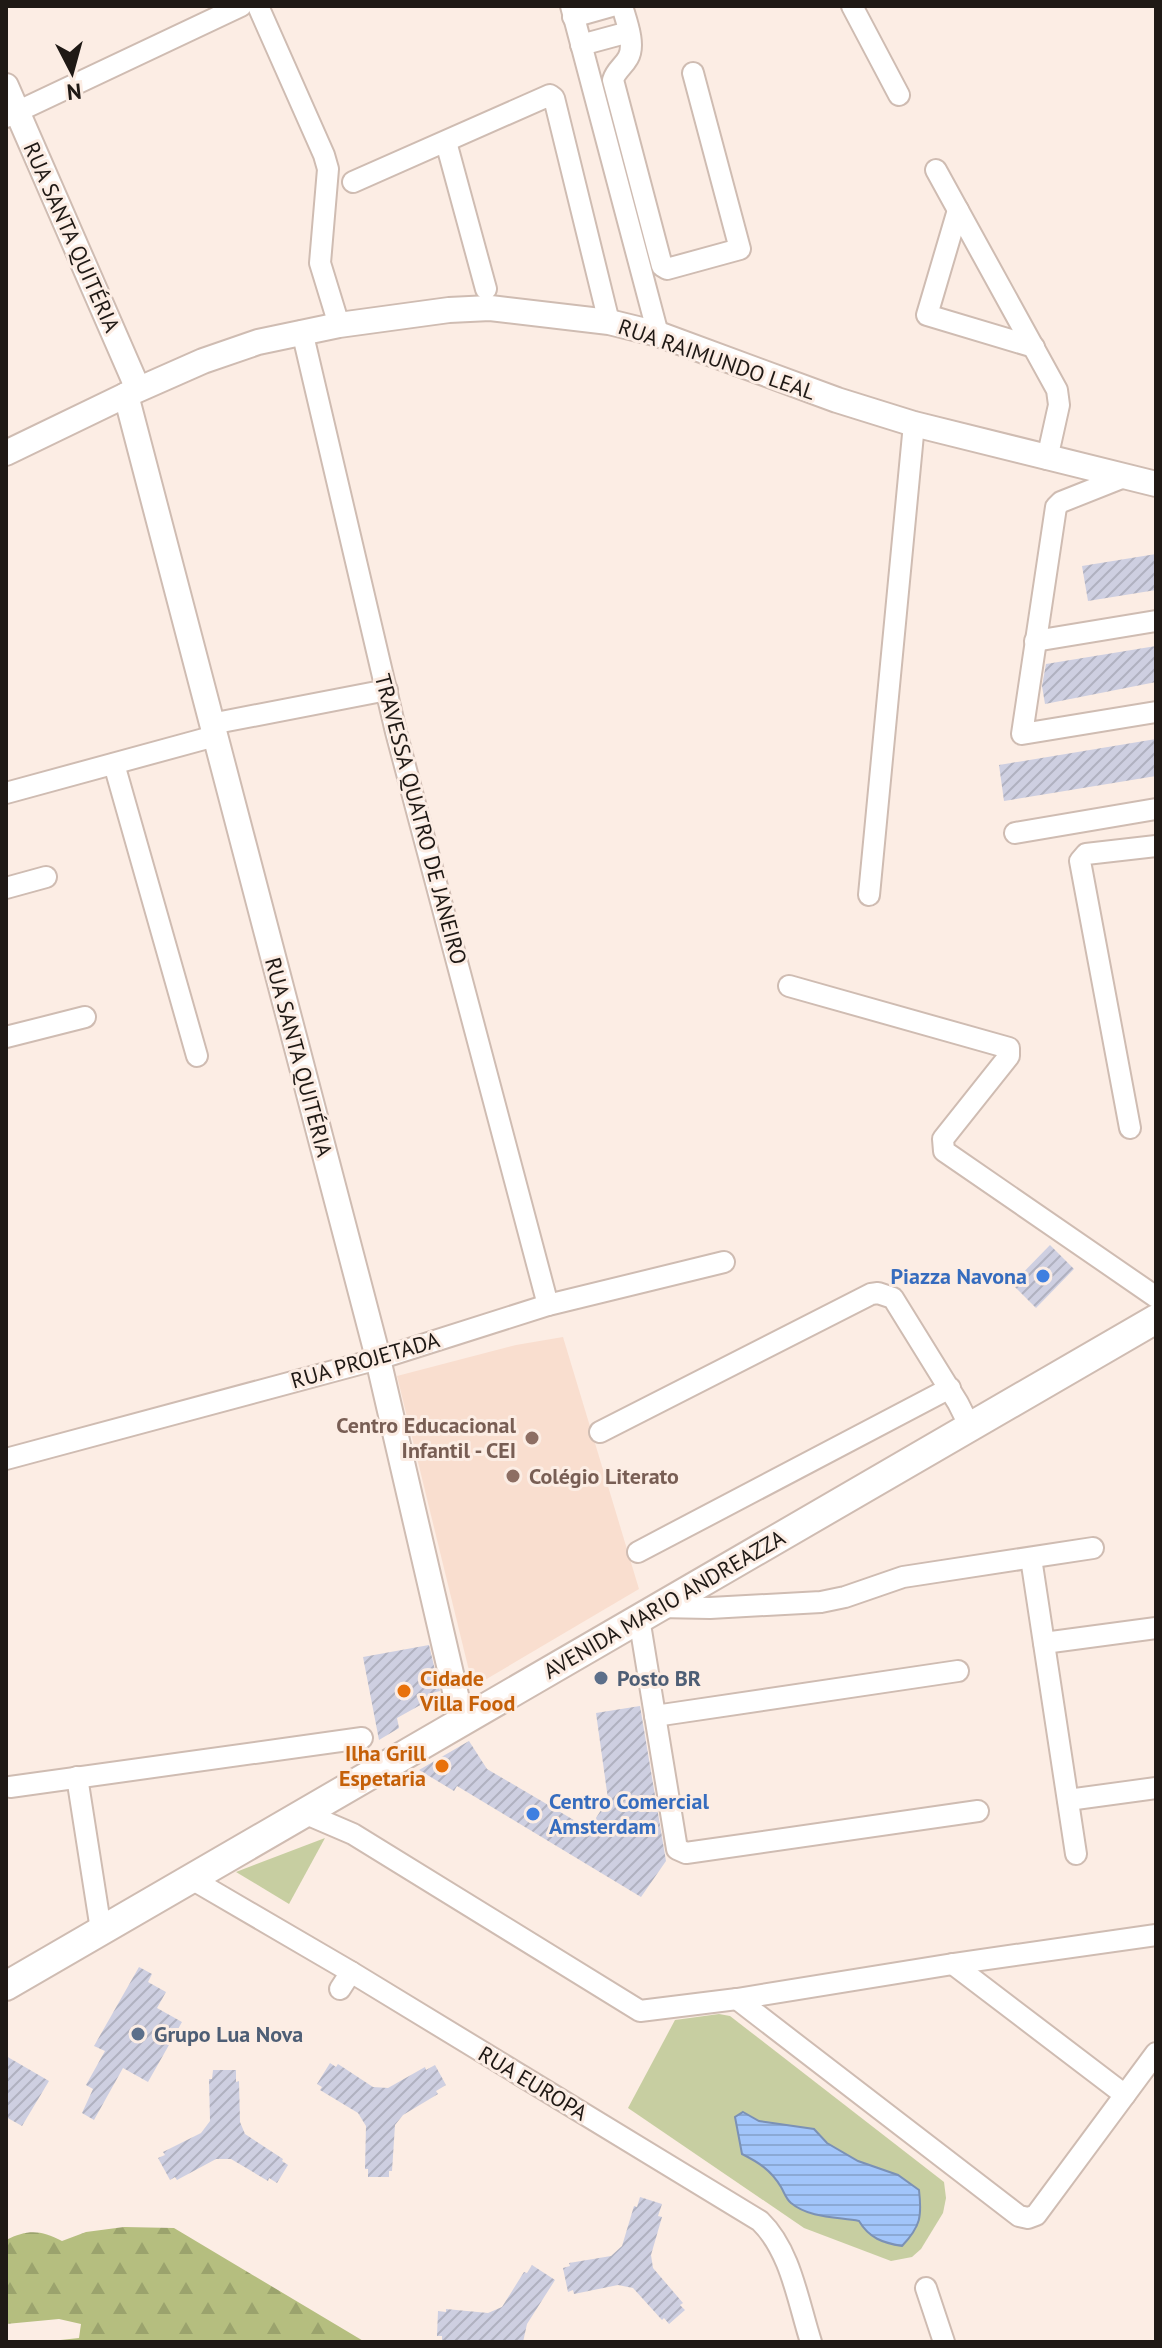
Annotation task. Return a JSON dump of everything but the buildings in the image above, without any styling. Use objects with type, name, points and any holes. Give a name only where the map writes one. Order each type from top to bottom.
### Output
[{"type":"main road","name":"AVENIDA MARIO ANDREAZZA","points":[[6,1986],[1156,1319]]},
{"type":"street","points":[[12,114],[241,6]]},
{"type":"street","points":[[258,6],[328,169],[320,263],[339,325]]},
{"type":"street","points":[[612,6],[572,11],[658,334]]},
{"type":"street","points":[[622,6],[631,50],[613,80],[662,266],[667,269],[740,249],[693,73]]},
{"type":"street","points":[[852,6],[899,95]]},
{"type":"street","points":[[581,45],[629,32]]},
{"type":"street","name":"RUA SANTA QUITÉRIA","points":[[6,86],[12,114],[132,392],[213,730],[378,1359],[462,1721]]},
{"type":"street","points":[[353,182],[547,95],[553,96],[609,322]]},
{"type":"street","points":[[446,142],[486,289]]},
{"type":"street","points":[[936,170],[1059,395],[1047,459]]},
{"type":"street","points":[[958,210],[927,315],[1034,347]]},
{"type":"street","name":"RUA RAIMUNDO LEAL","points":[[6,453],[132,392],[203,361],[258,342],[339,325],[449,310],[490,308],[609,322],[658,334],[914,424],[1156,484]]},
{"type":"street","name":"TRAVESSA QUATRO DE JANEIRO","points":[[302,331],[387,690],[548,1305]]},
{"type":"street","points":[[869,895],[914,424]]},
{"type":"street","points":[[1124,477],[1061,502],[1056,507],[1022,734],[1156,712]]},
{"type":"street","points":[[1035,641],[1156,621]]},
{"type":"street","points":[[6,793],[114,764],[213,730],[387,690]]},
{"type":"street","points":[[114,764],[197,1056]]},
{"type":"street","points":[[1015,833],[1156,809]]},
{"type":"street","points":[[1130,1128],[1080,861],[1086,854],[1156,846]]},
{"type":"street","points":[[6,888],[46,877]]},
{"type":"street","points":[[789,986],[1009,1048],[1009,1056],[943,1139],[944,1151],[1156,1297]]},
{"type":"street","points":[[6,1037],[85,1017]]},
{"type":"street","name":"RUA PROJETADA","points":[[6,1459],[378,1359],[548,1305],[724,1262]]},
{"type":"street","points":[[600,1432],[878,1293],[893,1298],[950,1388],[970,1427]]},
{"type":"street","points":[[638,1552],[950,1388]]},
{"type":"street","points":[[978,1811],[681,1851],[677,1849],[655,1716],[649,1613],[821,1602],[903,1577],[1093,1548]]},
{"type":"street","points":[[1031,1558],[1076,1854]]},
{"type":"street","points":[[1044,1643],[1156,1628]]},
{"type":"street","points":[[655,1716],[958,1671]]},
{"type":"street","points":[[10,1787],[362,1738]]},
{"type":"street","points":[[77,1777],[101,1930]]},
{"type":"street","points":[[1068,1800],[1156,1788]]},
{"type":"street","points":[[304,1813],[353,1834],[633,2008],[651,2011],[1156,1935]]},
{"type":"street","name":"RUA EUROPA","points":[[190,1878],[346,1981],[619,2146],[760,2221],[771,2231],[783,2254],[811,2342]]},
{"type":"street","points":[[953,1964],[1125,2095]]},
{"type":"street","points":[[737,1999],[1019,2216],[1028,2218],[1036,2215],[1156,2053]]},
{"type":"street","points":[[926,2288],[944,2342]]},
{"type":"shaded area","name":"Colégio Literato","points":[[563,1337],[639,1589],[473,1687],[397,1376],[516,1345]]},
{"type":"green space","points":[[325,1838],[289,1904],[236,1872]]},
{"type":"green space","points":[[719,2014],[730,2016],[944,2182],[946,2198],[943,2213],[921,2249],[912,2257],[891,2261],[804,2228],[628,2108],[675,2020]]},
{"type":"green space","points":[[124,2227],[174,2228],[365,2342],[42,2342],[79,2338],[81,2324],[59,2319],[6,2324],[6,2240],[34,2232],[62,2241],[86,2232]]},
{"type":"water","points":[[743,2112],[759,2121],[814,2129],[827,2143],[858,2161],[898,2175],[919,2190],[920,2214],[913,2232],[902,2246],[877,2239],[859,2221],[798,2208],[768,2171],[742,2154],[735,2117]]},
{"type":"place","name":"Piazza Navona","points":[[1043,1276]]},
{"type":"place","name":"Centro Educacional Infantil - CEI","points":[[532,1438]]},
{"type":"place","name":"Colégio Literato","points":[[513,1476]]},
{"type":"place","name":"Posto BR","points":[[601,1678]]},
{"type":"place","name":"Cidade Villa Food","points":[[404,1691]]},
{"type":"place","name":"Ilha Grill Espetaria","points":[[442,1766]]},
{"type":"place","name":"Centro Comercial Amsterdam","points":[[533,1814]]},
{"type":"place","name":"Grupo Lua Nova","points":[[138,2034]]}]
